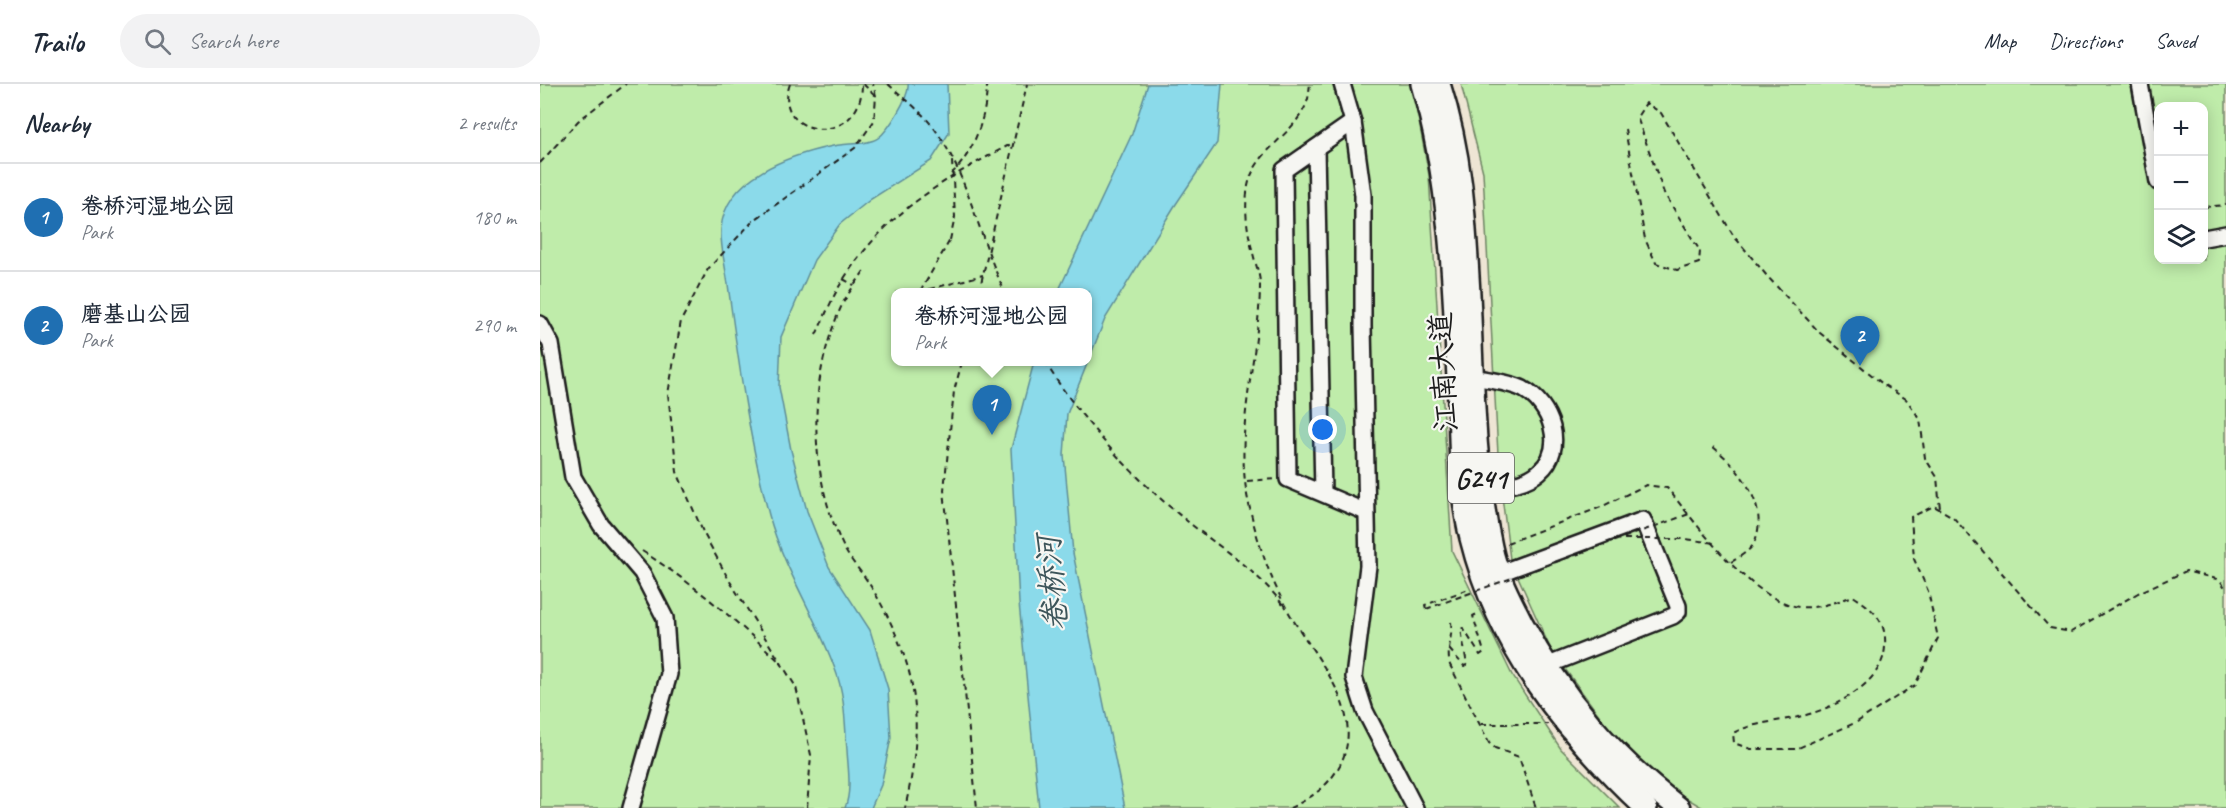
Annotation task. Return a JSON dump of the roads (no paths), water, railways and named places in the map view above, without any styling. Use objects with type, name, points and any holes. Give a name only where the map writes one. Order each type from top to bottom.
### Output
[{"type":"highway","name":"江南大道","points":[[1422,84],[1435,129],[1445,189],[1462,476],[1470,537],[1493,578],[1510,600],[1546,666],[1597,735],[1679,808]]},
{"type":"highway","name":"江南大道","points":[[1438,84],[1451,127],[1463,189],[1473,377],[1482,490],[1491,549],[1496,607],[1517,652],[1545,699],[1609,773],[1646,808]]},
{"type":"street","points":[[1342,84],[1353,122],[1364,195],[1368,566],[1354,677],[1365,711],[1415,808]]},
{"type":"street","points":[[2140,84],[2154,160]]},
{"type":"street","points":[[1353,122],[1284,170],[1288,479],[1366,512]]},
{"type":"street","points":[[1316,148],[1323,494]]},
{"type":"street","points":[[2208,237],[2226,234]]},
{"type":"street","points":[[540,324],[551,344],[573,477],[601,525],[642,573],[665,618],[669,674],[631,808]]},
{"type":"street","points":[[1473,377],[1522,388],[1536,399],[1550,416],[1554,445],[1541,471],[1523,482],[1482,490]]},
{"type":"street","points":[[1493,578],[1643,520],[1678,606],[1678,612],[1673,616],[1546,666]]},
{"type":"water","points":[[908,84],[947,84],[949,133],[931,161],[871,199],[840,224],[814,260],[781,337],[779,387],[791,450],[807,511],[829,567],[870,630],[888,689],[891,738],[881,785],[871,808],[845,808],[849,779],[841,689],[827,649],[783,555],[769,515],[746,404],[721,229],[725,211],[734,195],[762,171],[798,155],[838,145],[869,142],[878,138],[898,113],[906,97]]},
{"type":"water","points":[[1148,84],[1222,84],[1217,143],[1174,207],[1105,319],[1092,352],[1092,288],[1060,288],[1132,134]]},
{"type":"water","name":"卷桥河","points":[[1033,366],[1086,366],[1067,414],[1064,455],[1073,553],[1125,808],[1039,808],[1019,603],[1011,449]]},
{"type":"place","name":"磨基山公园","points":[[1860,366]]},
{"type":"place","name":"卷桥河湿地公园","points":[[992,435]]}]
